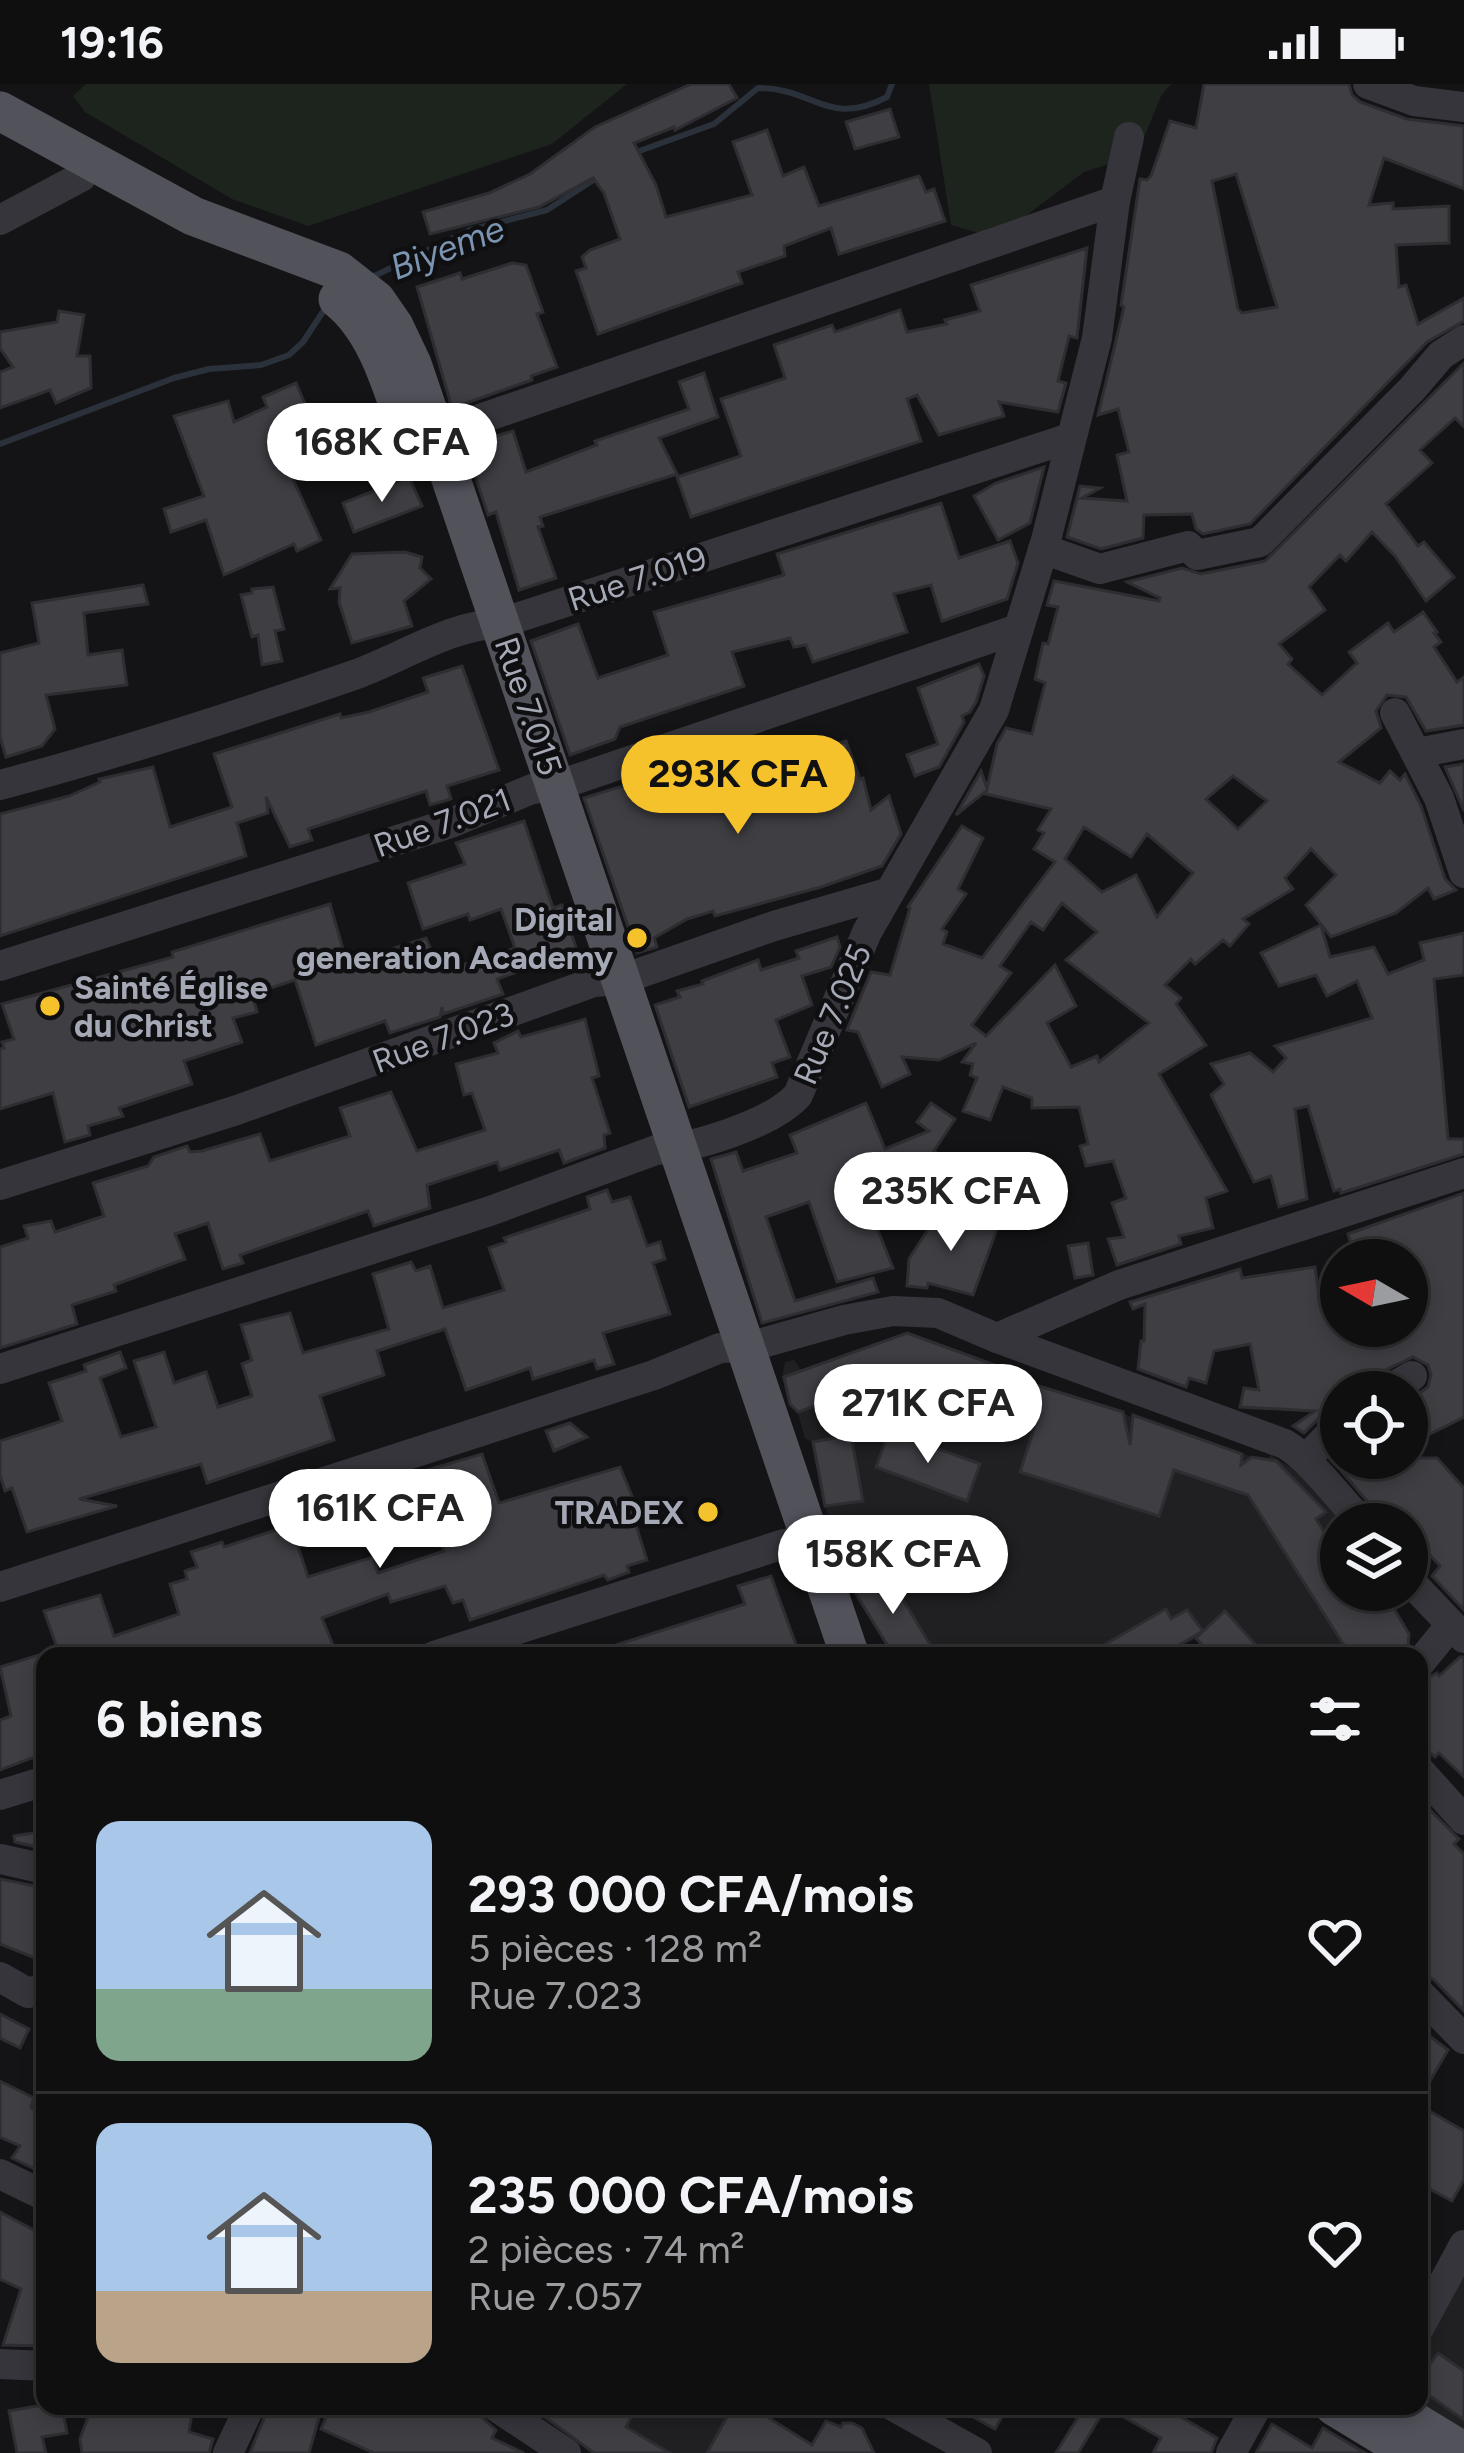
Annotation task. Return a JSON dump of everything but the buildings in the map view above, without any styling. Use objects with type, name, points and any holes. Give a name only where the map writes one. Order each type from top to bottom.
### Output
[{"type":"main road","name":"Rue 7.015","points":[[0,111],[193,216],[330,278],[366,307],[381,361],[423,435],[489,623],[734,1348],[797,1543],[823,1647]]},
{"type":"main road","name":"Rue 7.015","points":[[0,135],[173,227],[330,278]]},
{"type":"main road","name":"Rue 7.015","points":[[797,1543],[846,1647]]},
{"type":"main road","points":[[1349,2415],[1411,2453]]},
{"type":"main road","points":[[1404,2415],[1464,2452]]},
{"type":"street","points":[[1368,84],[1414,101],[1464,107]]},
{"type":"street","name":"Rue 7.025","points":[[0,1369],[771,1115],[798,1095],[848,970],[887,893],[994,710],[1043,549],[1097,338],[1115,201],[1129,137]]},
{"type":"street","points":[[0,220],[81,177]]},
{"type":"street","points":[[423,435],[1115,201]]},
{"type":"street","points":[[1043,549],[1100,569],[1188,546],[1197,555],[1260,542],[1441,355],[1464,340]]},
{"type":"street","name":"Rue 7.019","points":[[0,785],[178,736],[489,623],[1070,438]]},
{"type":"street","name":"Rue 7.021","points":[[0,966],[451,823],[1018,629]]},
{"type":"street","points":[[1395,713],[1439,799],[1464,873]]},
{"type":"street","points":[[1417,753],[1464,744]]},
{"type":"street","name":"Rue 7.023","points":[[0,1185],[237,1110],[607,981],[887,893]]},
{"type":"street","points":[[997,1338],[1119,1285],[1464,1173]]},
{"type":"street","points":[[0,1587],[734,1348],[865,1315],[910,1310],[938,1313],[1286,1444],[1306,1458],[1344,1503]]},
{"type":"street","points":[[1306,1458],[1320,1444]]},
{"type":"street","points":[[463,1647],[797,1543]]},
{"type":"street","points":[[1428,1601],[1457,1632],[1428,1656]]},
{"type":"street","points":[[1428,1780],[1464,1820]]},
{"type":"street","points":[[0,1795],[36,1784]]},
{"type":"street","points":[[0,1858],[36,1867]]},
{"type":"street","points":[[0,1977],[28,1993],[36,1991]]},
{"type":"street","points":[[1428,2002],[1464,2039]]},
{"type":"street","points":[[0,2174],[36,2192]]},
{"type":"street","points":[[1428,2312],[1464,2246]]},
{"type":"street","points":[[0,2364],[36,2366]]},
{"type":"street","points":[[228,2453],[246,2415]]},
{"type":"street","points":[[507,2415],[561,2452]]},
{"type":"street","points":[[909,2415],[977,2453]]},
{"type":"street","points":[[1231,2453],[1252,2415]]},
{"type":"shaded area","points":[[86,84],[627,84],[552,144],[308,226],[232,199],[85,112],[73,96]]},
{"type":"shaded area","points":[[929,84],[1171,84],[1161,96],[1137,155],[1084,172],[1011,227],[989,236],[951,225]]},
{"type":"shaded area","points":[[905,1333],[1014,1372],[1033,1384],[1265,1461],[1271,1455],[1304,1476],[1328,1503],[1320,1503],[1320,1611],[1395,1611],[1409,1634],[1408,1647],[1203,1647],[1195,1639],[1179,1647],[888,1647],[853,1589],[825,1506],[813,1442],[805,1438],[797,1410],[790,1404],[782,1378],[785,1362],[794,1360],[801,1370]]},
{"type":"shaded area","points":[[1464,2271],[1464,2432],[1428,2412],[1428,2341]]},
{"type":"shaded area","points":[[538,2415],[770,2415],[749,2453],[594,2453]]},
{"type":"waterway","name":"Biyeme","points":[[631,154],[714,124],[758,88],[850,109],[887,97],[892,84]]},
{"type":"waterway","name":"Biyeme","points":[[368,279],[470,230],[547,210],[601,175]]},
{"type":"waterway","name":"Biyeme","points":[[0,444],[174,378],[209,369],[261,365],[289,355],[328,304]]},
{"type":"place","name":"Digital generation Academy","points":[[637,938]]},
{"type":"place","name":"Sainté Église du Christ","points":[[50,1006]]},
{"type":"place","name":"TRADEX","points":[[708,1512]]}]
